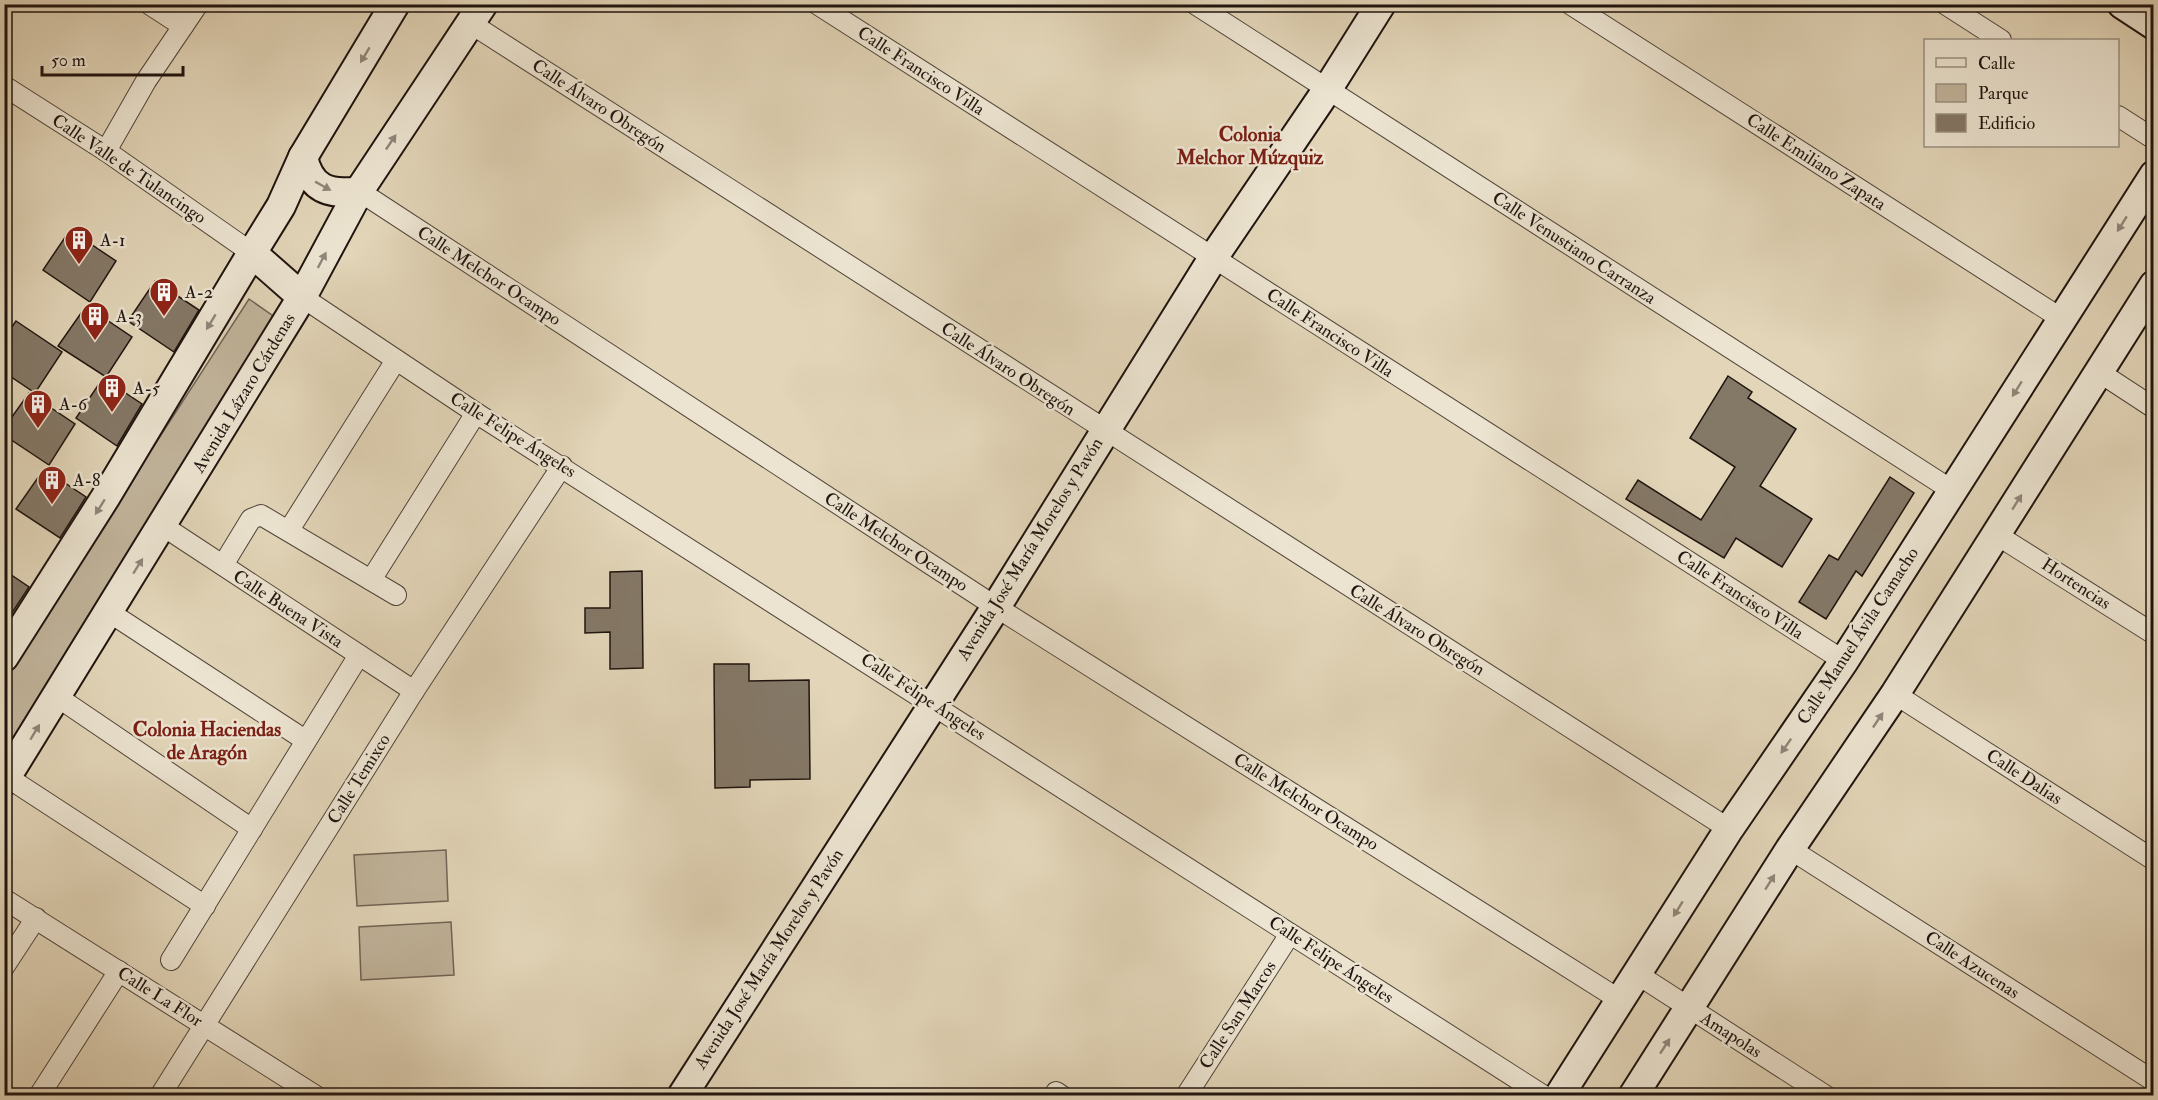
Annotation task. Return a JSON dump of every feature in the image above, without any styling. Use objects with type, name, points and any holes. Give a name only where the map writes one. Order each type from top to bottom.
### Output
[{"type":"street","points":[[149,4],[183,26]]},
{"type":"street","points":[[106,151],[146,81],[198,4]]},
{"type":"street","points":[[4,657],[105,498],[281,206],[303,157],[395,4]]},
{"type":"street","name":"Calle Francisco Villa","points":[[817,4],[1844,661]]},
{"type":"street","name":"Calle Venustiano Carranza","points":[[1195,4],[1953,491]]},
{"type":"street","name":"Avenida José María Morelos y Pavón","points":[[682,1095],[996,607],[1213,258],[1327,90],[1381,4]]},
{"type":"street","name":"Calle Emiliano Zapata","points":[[1570,4],[2062,319]]},
{"type":"street","points":[[1945,4],[1999,39]]},
{"type":"street","points":[[2122,4],[2154,25]]},
{"type":"street","name":"Avenida Lázaro Cárdenas","points":[[6,779],[302,297],[358,191],[477,11]]},
{"type":"street","name":"Calle Álvaro Obregón","points":[[477,11],[1104,431],[1729,829]]},
{"type":"street","name":"Calle Valle de Tulancingo","points":[[4,86],[106,151],[252,253]]},
{"type":"street","points":[[2119,117],[2154,139]]},
{"type":"street","points":[[303,157],[306,171],[319,186],[342,194],[358,191]]},
{"type":"street","name":"Calle Manuel Ávila Camacho","points":[[1559,1095],[1729,829],[1844,661],[2154,175]]},
{"type":"street","name":"Calle Melchor Ocampo","points":[[358,191],[996,607],[1620,1000]]},
{"type":"street","points":[[252,253],[302,297]]},
{"type":"street","points":[[1634,1095],[1790,849],[1896,694],[2154,285]]},
{"type":"street","name":"Calle Felipe Ángeles","points":[[302,297],[396,360],[1544,1095]]},
{"type":"street","points":[[289,530],[396,360]]},
{"type":"street","points":[[2099,372],[2154,408]]},
{"type":"street","points":[[371,580],[477,412]]},
{"type":"street","name":"Calle Temixco","points":[[160,1095],[414,691],[562,466]]},
{"type":"street","points":[[223,566],[254,516],[265,516],[396,595]]},
{"type":"street","name":"Calle Buena Vista","points":[[163,526],[414,691]]},
{"type":"street","name":"Hortencias","points":[[1997,535],[2154,634]]},
{"type":"street","points":[[109,612],[305,740]]},
{"type":"street","points":[[171,960],[359,656]]},
{"type":"street","name":"Calle Dalias","points":[[1896,694],[2154,860]]},
{"type":"street","points":[[56,696],[252,829]]},
{"type":"street","points":[[6,779],[204,906]]},
{"type":"street","name":"Calle Azucenas","points":[[1790,849],[2154,1081]]},
{"type":"street","name":"Calle La Flor","points":[[4,899],[316,1095]]},
{"type":"street","points":[[4,967],[36,918]]},
{"type":"street","name":"Calle San Marcos","points":[[1186,1095],[1290,934]]},
{"type":"street","points":[[39,1095],[119,971]]},
{"type":"street","name":"Amapolas","points":[[1637,974],[1826,1095]]},
{"type":"green space","points":[[249,299],[276,318],[243,365],[5,751],[5,676]]},
{"type":"green space","points":[[446,850],[448,901],[357,906],[354,855]]},
{"type":"green space","points":[[451,922],[454,975],[361,980],[359,927]]},
{"type":"building","name":"A-1","points":[[70,230],[116,261],[90,302],[43,270]]},
{"type":"building","name":"A-2","points":[[155,281],[199,310],[174,352],[128,321]]},
{"type":"building","name":"A-3","points":[[86,306],[132,337],[106,377],[58,346]]},
{"type":"building","points":[[16,321],[62,352],[35,393],[4,372],[4,338]]},
{"type":"building","points":[[1728,376],[1752,392],[1748,398],[1796,429],[1760,486],[1812,519],[1782,567],[1736,538],[1724,558],[1626,499],[1638,480],[1701,520],[1735,467],[1690,438]]},
{"type":"building","name":"A-5","points":[[103,378],[142,404],[117,446],[76,418]]},
{"type":"building","name":"A-6","points":[[29,393],[75,424],[49,465],[4,435],[4,428]]},
{"type":"building","name":"A-8","points":[[44,469],[86,497],[60,538],[16,509]]},
{"type":"building","points":[[1890,477],[1914,493],[1862,576],[1856,571],[1826,619],[1799,602],[1829,555],[1838,560]]},
{"type":"building","points":[[4,570],[29,587],[4,625]]},
{"type":"building","points":[[642,571],[643,668],[610,669],[610,632],[585,633],[585,608],[610,608],[610,572]]},
{"type":"building","points":[[714,664],[749,664],[749,681],[809,680],[810,779],[750,780],[750,787],[715,788]]},
{"type":"place","name":"A-1","points":[[79,266]]},
{"type":"place","name":"A-2","points":[[164,318]]},
{"type":"place","name":"A-3","points":[[95,342]]},
{"type":"place","name":"A-5","points":[[112,414]]},
{"type":"place","name":"A-6","points":[[38,430]]},
{"type":"place","name":"A-8","points":[[52,506]]},
{"type":"district","name":"Colonia Melchor Múzquiz","points":[[1250,146]]},
{"type":"district","name":"Colonia Haciendas de Aragón","points":[[207,740]]}]
